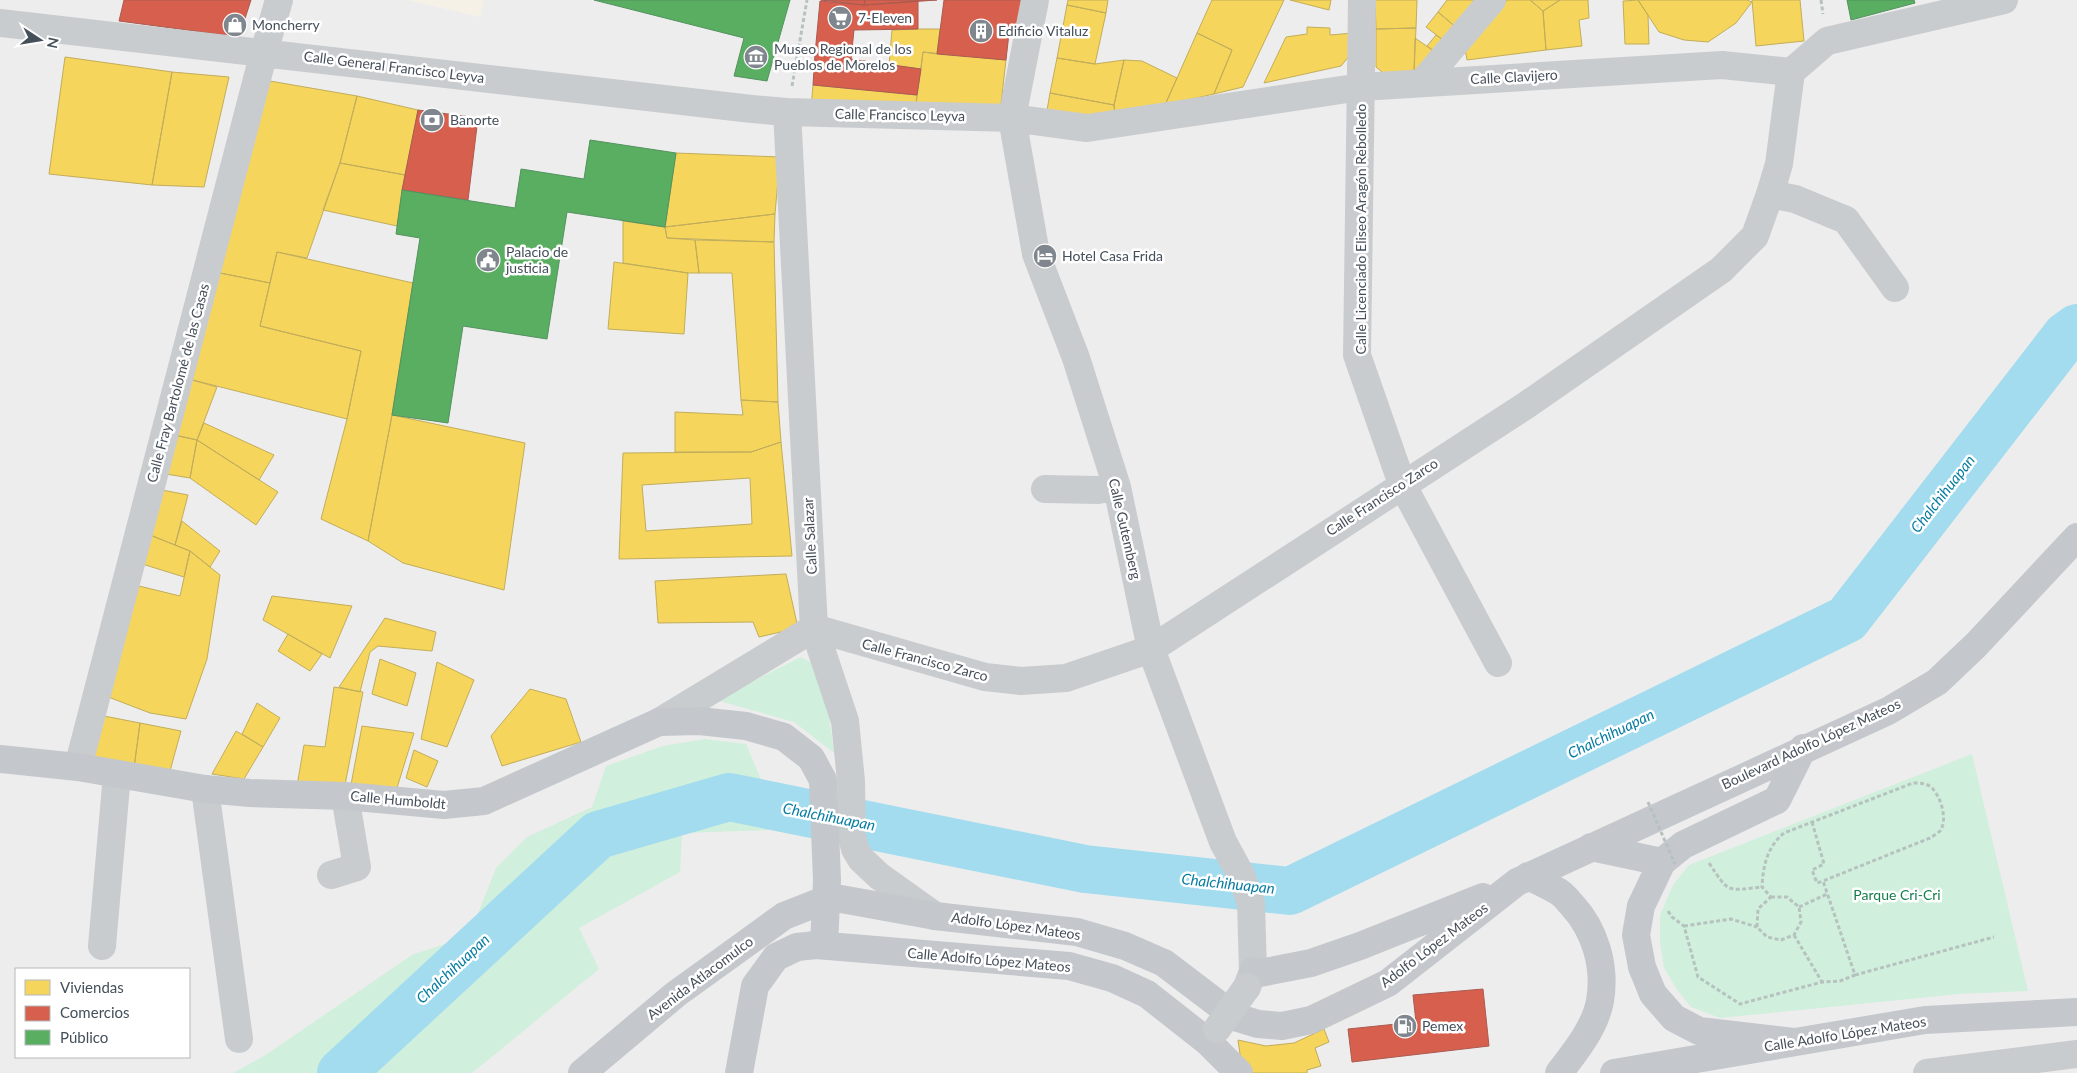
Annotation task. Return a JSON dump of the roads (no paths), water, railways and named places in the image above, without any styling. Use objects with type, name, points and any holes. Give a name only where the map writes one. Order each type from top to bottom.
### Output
[{"type":"main road","name":"Boulevard Adolfo López Mateos","points":[[1523,879],[1803,748],[1888,711],[1937,682],[1976,645],[2077,537]]},
{"type":"main road","points":[[659,722],[699,721],[746,726],[784,737],[811,758],[823,780],[827,889],[824,946]]},
{"type":"main road","name":"Calle Humboldt","points":[[0,759],[78,767],[205,789],[250,793],[346,796],[444,805],[484,801],[659,722]]},
{"type":"main road","points":[[1794,1042],[1699,1031],[1674,1018],[1653,994],[1642,966],[1636,935],[1641,906],[1683,845],[1777,800],[1803,748]]},
{"type":"main road","points":[[1591,847],[1669,863]]},
{"type":"main road","points":[[1251,970],[1260,973],[1319,960],[1441,914],[1523,879],[1560,892],[1583,917],[1595,940],[1602,974],[1600,1001],[1590,1028],[1574,1054],[1559,1073]]},
{"type":"main road","name":"Adolfo López Mateos","points":[[827,889],[841,900],[935,916],[1077,932],[1125,946],[1164,963],[1235,1016],[1258,1024],[1282,1026],[1311,1020],[1388,983],[1523,879]]},
{"type":"main road","name":"Avenida Atlacomulco","points":[[582,1073],[676,994],[784,916],[827,889]]},
{"type":"main road","name":"Calle Adolfo López Mateos","points":[[739,1073],[755,986],[776,957],[797,947],[824,946],[1069,966],[1112,978],[1148,994],[1213,1036],[1239,1073]]},
{"type":"main road","name":"Calle Adolfo López Mateos","points":[[1614,1073],[1925,1020],[2077,1012]]},
{"type":"street","name":"Calle Fray Bartolomé de las Casas","points":[[78,767],[279,0]]},
{"type":"street","name":"Calle Gutemberg","points":[[1035,0],[1012,118],[1036,254],[1076,358],[1117,487],[1151,649],[1222,842],[1241,875],[1251,904],[1251,970]]},
{"type":"street","name":"Calle Licenciado Eliseo Aragón Rebolledo","points":[[1362,0],[1358,355],[1402,484],[1498,663]]},
{"type":"street","points":[[1422,83],[1492,0]]},
{"type":"street","points":[[1791,72],[1827,41],[2004,0]]},
{"type":"street","name":"Calle General Francisco Leyva","points":[[0,22],[787,112]]},
{"type":"street","name":"Calle Clavijero","points":[[1012,118],[1087,128],[1361,87],[1722,65],[1791,72]]},
{"type":"street","name":"Calle Francisco Zarco","points":[[814,628],[985,677],[1020,681],[1066,678],[1151,649],[1402,484],[1525,406],[1721,270],[1754,236],[1770,194],[1779,164],[1791,72]]},
{"type":"street","name":"Calle Francisco Leyva","points":[[787,112],[1012,118]]},
{"type":"street","name":"Calle Salazar","points":[[787,112],[814,628],[845,721],[851,781],[852,836],[855,849],[861,859],[879,876],[935,916]]},
{"type":"street","points":[[1770,194],[1795,199],[1846,220],[1895,288]]},
{"type":"street","points":[[1046,489],[1098,490],[1117,487]]},
{"type":"street","name":"Calle Humboldt","points":[[659,722],[814,628]]},
{"type":"street","points":[[102,946],[117,774]]},
{"type":"street","points":[[205,789],[239,1040]]},
{"type":"street","points":[[331,875],[356,867],[346,796]]},
{"type":"street","points":[[1213,1036],[1251,970]]},
{"type":"street","points":[[1927,1073],[2077,1054]]},
{"type":"waterway","name":"Chalchihuapan","points":[[341,1073],[598,835],[729,797],[1085,869],[1290,891],[1847,619],[2066,336],[2077,328]]},
{"type":"place","name":"7-Eleven","points":[[840,18]]},
{"type":"place","name":"Moncherry","points":[[235,25]]},
{"type":"place","name":"Edificio Vitaluz","points":[[981,31]]},
{"type":"place","name":"Museo Regional de los Pueblos de Morelos","points":[[756,57]]},
{"type":"place","name":"Banorte","points":[[432,120]]},
{"type":"place","name":"Hotel Casa Frida","points":[[1045,256]]},
{"type":"place","name":"Palacio de justicia","points":[[488,260]]},
{"type":"place","name":"Pemex","points":[[1405,1026]]},
{"type":"park label","name":"Parque Cri-Cri","points":[[1897,895]]}]
